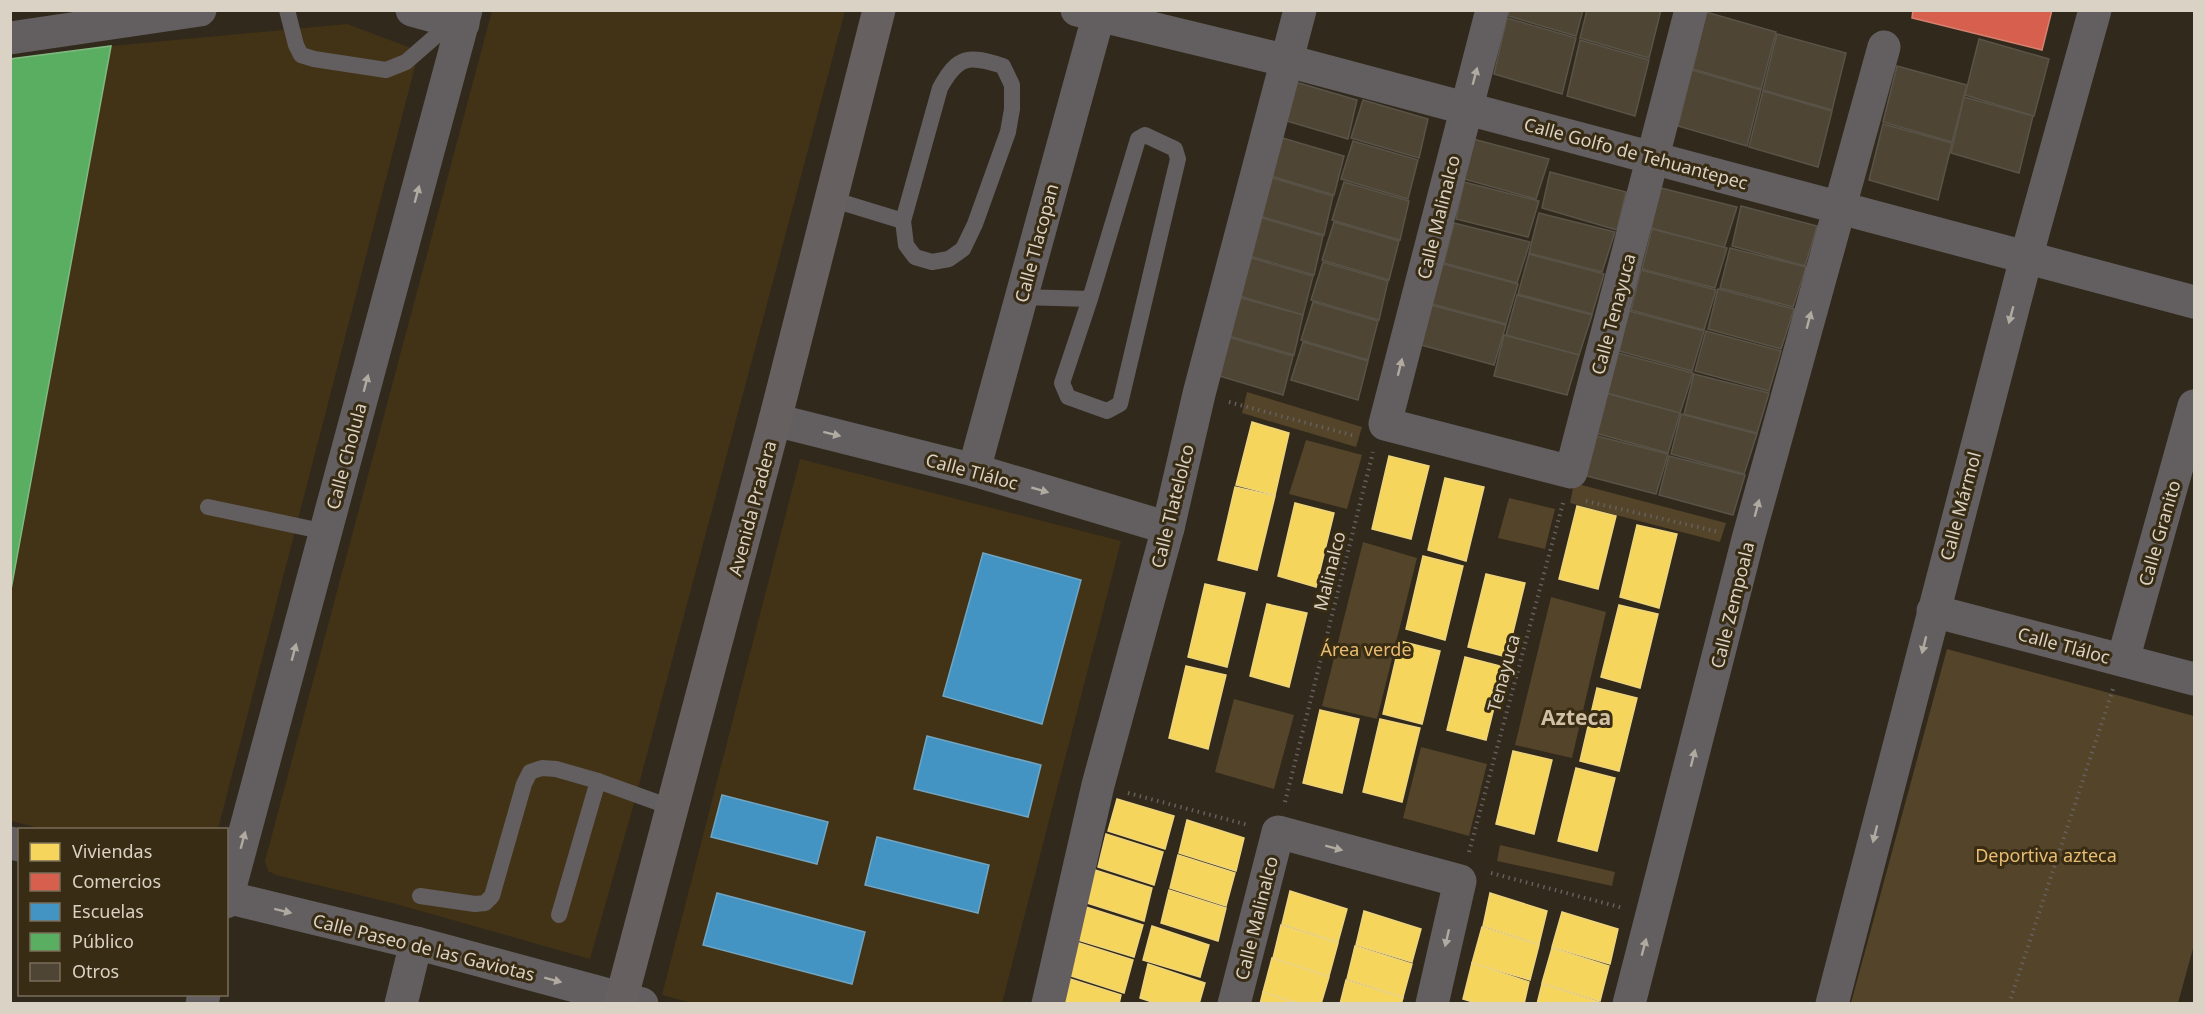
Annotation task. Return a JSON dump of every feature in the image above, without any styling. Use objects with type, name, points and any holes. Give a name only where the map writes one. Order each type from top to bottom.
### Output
[{"type":"street","points":[[10,38],[200,10]]},
{"type":"street","points":[[412,10],[461,18]]},
{"type":"street","name":"Avenida Pradera","points":[[628,1002],[673,808],[879,10]]},
{"type":"street","name":"Calle Tlatelolco","points":[[1048,1004],[1098,785],[1168,528],[1198,394],[1300,10]]},
{"type":"street","name":"Calle Malinalco","points":[[1381,432],[1492,10]]},
{"type":"street","name":"Calle Tenayuca","points":[[1568,484],[1691,10]]},
{"type":"street","name":"Calle Mármol","points":[[1832,1004],[2026,258],[2095,10]]},
{"type":"street","name":"Calle Golfo de Tehuantepec","points":[[1092,12],[1654,157],[2194,302]]},
{"type":"street","name":"Calle Tlacopan","points":[[974,470],[1021,297],[1092,12]]},
{"type":"street","name":"Calle Cholula","points":[[228,895],[461,18]]},
{"type":"street","name":"Calle Zempoala","points":[[1629,1004],[1748,539],[1884,47]]},
{"type":"street","name":"Calle Granito","points":[[2123,660],[2194,406]]},
{"type":"street","name":"Calle Tláloc","points":[[775,420],[974,470],[1168,528]]},
{"type":"street","points":[[1381,432],[1568,484]]},
{"type":"street","name":"Calle Tláloc","points":[[1933,610],[2194,679]]},
{"type":"street","points":[[1278,832],[1463,874],[1432,1004]]},
{"type":"street","name":"Calle Malinalco","points":[[1234,1004],[1278,832]]},
{"type":"street","name":"Calle Paseo de las Gaviotas","points":[[228,899],[416,943],[628,1002]]},
{"type":"street","points":[[401,1004],[416,943]]},
{"type":"lane","points":[[287,10],[296,45],[301,54],[314,59],[386,70],[406,62],[461,18]]},
{"type":"lane","points":[[965,60],[984,60],[1004,66],[1012,85],[1012,109],[1008,132],[975,224],[963,249],[949,259],[932,262],[915,257],[906,245],[903,220],[940,87],[950,69],[965,60]]},
{"type":"lane","points":[[1145,135],[1175,149],[1178,159],[1120,404],[1107,411],[1068,397],[1062,383],[1090,299],[1138,139],[1145,135]]},
{"type":"lane","points":[[831,199],[903,220]]},
{"type":"lane","points":[[1021,297],[1090,299]]},
{"type":"lane","points":[[208,507],[326,532]]},
{"type":"lane","points":[[420,896],[475,904],[485,903],[492,896],[524,784],[530,772],[542,768],[556,769],[598,781],[673,808]]},
{"type":"lane","points":[[559,915],[598,781]]},
{"type":"path","points":[[1198,394],[1381,432]]},
{"type":"path","name":"Malinalco","points":[[1278,832],[1381,432]]},
{"type":"path","points":[[1568,484],[1748,539]]},
{"type":"path","name":"Tenayuca","points":[[1463,874],[1568,484]]},
{"type":"path","points":[[2009,1004],[2123,660]]},
{"type":"path","points":[[1098,785],[1278,832]]},
{"type":"path","points":[[1463,874],[1653,916]]},
{"type":"shaded area","points":[[492,11],[845,11],[634,803],[590,959],[396,904],[276,875],[268,871],[265,861]]},
{"type":"shaded area","points":[[347,24],[419,51],[218,828],[39,828],[11,821],[11,595],[111,46]]},
{"type":"shaded area","points":[[800,459],[1121,541],[1002,1003],[696,1004],[662,995]]},
{"type":"green space","points":[[1247,392],[1362,427],[1356,447],[1242,413]]},
{"type":"green space","points":[[1306,440],[1362,455],[1347,509],[1289,494]]},
{"type":"green space","points":[[1574,483],[1726,523],[1720,542],[1570,503]]},
{"type":"green space","points":[[1509,498],[1555,509],[1545,549],[1498,538]]},
{"type":"green space","name":"Área verde","points":[[1363,542],[1417,558],[1377,719],[1322,706]]},
{"type":"green space","points":[[1551,597],[1606,612],[1572,758],[1515,745]]},
{"type":"green space","name":"Deportiva azteca","points":[[1947,649],[2194,716],[2194,945],[2178,1003],[1851,1003]]},
{"type":"green space","points":[[1234,699],[1294,715],[1274,789],[1215,772]]},
{"type":"green space","points":[[1421,747],[1487,764],[1469,836],[1403,818]]},
{"type":"green space","points":[[1500,845],[1615,872],[1612,886],[1497,861]]},
{"type":"building: Viviendas","points":[[1252,422],[1289,433],[1275,495],[1236,485]]},
{"type":"building: Viviendas","points":[[1389,456],[1429,466],[1411,539],[1372,529]]},
{"type":"building: Viviendas","points":[[1445,478],[1484,487],[1466,561],[1428,550]]},
{"type":"building: Viviendas","points":[[1235,487],[1275,496],[1257,570],[1218,560]]},
{"type":"building: Viviendas","points":[[1295,503],[1334,513],[1316,587],[1278,576]]},
{"type":"building: Viviendas","points":[[1577,506],[1616,516],[1598,589],[1559,579]]},
{"type":"building: Viviendas","points":[[1637,525],[1677,534],[1659,608],[1620,597]]},
{"type":"building: Viviendas","points":[[1423,556],[1463,566],[1445,640],[1406,629]]},
{"type":"building: Viviendas","points":[[1486,574],[1525,583],[1507,657],[1468,647]]},
{"type":"building: Viviendas","points":[[1205,584],[1245,593],[1227,667],[1188,657]]},
{"type":"building: Viviendas","points":[[1267,604],[1307,613],[1289,687],[1250,676]]},
{"type":"building: Viviendas","points":[[1619,605],[1658,614],[1640,688],[1601,677]]},
{"type":"building: Viviendas","points":[[1400,641],[1440,651],[1422,724],[1383,714]]},
{"type":"building: Viviendas","points":[[1465,657],[1504,667],[1486,740],[1447,730]]},
{"type":"building: Viviendas","points":[[1186,666],[1226,675],[1208,749],[1169,738]]},
{"type":"building: Viviendas","points":[[1597,688],[1637,698],[1619,771],[1580,761]]},
{"type":"building: Viviendas","points":[[1320,710],[1359,719],[1342,793],[1303,783]]},
{"type":"building: Viviendas","points":[[1380,719],[1420,728],[1402,802],[1363,792]]},
{"type":"building: Viviendas","points":[[1513,751],[1552,760],[1534,834],[1496,824]]},
{"type":"building: Viviendas","points":[[1576,768],[1615,778],[1597,851],[1558,841]]},
{"type":"building: Viviendas","points":[[1117,799],[1174,816],[1165,849],[1108,831]]},
{"type":"building: Viviendas","points":[[1187,820],[1244,838],[1236,871],[1179,853]]},
{"type":"building: Viviendas","points":[[1106,834],[1163,852],[1154,885],[1098,867]]},
{"type":"building: Viviendas","points":[[1178,855],[1235,873],[1226,906],[1170,888]]},
{"type":"building: Viviendas","points":[[1095,870],[1152,888],[1144,921],[1087,903]]},
{"type":"building: Viviendas","points":[[1169,890],[1226,908],[1218,941],[1161,923]]},
{"type":"building: Viviendas","points":[[1290,891],[1347,909],[1338,942],[1282,924]]},
{"type":"building: Viviendas","points":[[1490,893],[1547,911],[1539,944],[1483,926]]},
{"type":"building: Viviendas","points":[[1086,907],[1143,925],[1134,957],[1078,940]]},
{"type":"building: Viviendas","points":[[1364,911],[1421,929],[1412,962],[1356,945]]},
{"type":"building: Viviendas","points":[[1562,912],[1618,929],[1610,964],[1552,947]]},
{"type":"building: Viviendas","points":[[1281,925],[1338,943],[1329,976],[1273,958]]},
{"type":"building: Viviendas","points":[[1152,926],[1209,945],[1200,977],[1143,960]]},
{"type":"building: Viviendas","points":[[1482,927],[1539,945],[1530,980],[1472,963]]},
{"type":"building: Viviendas","points":[[1076,942],[1133,960],[1124,993],[1068,975]]},
{"type":"building: Viviendas","points":[[1355,946],[1412,964],[1403,997],[1347,979]]},
{"type":"building: Viviendas","points":[[1552,948],[1609,966],[1600,1001],[1542,983]]},
{"type":"building: Viviendas","points":[[1272,958],[1329,977],[1321,1004],[1302,1004],[1263,992]]},
{"type":"building: Viviendas","points":[[1472,963],[1529,982],[1524,1004],[1479,1004],[1463,999]]},
{"type":"building: Viviendas","points":[[1148,964],[1205,983],[1199,1004],[1158,1004],[1140,998]]},
{"type":"building: Viviendas","points":[[1064,977],[1121,995],[1119,1004],[1058,1004]]},
{"type":"building: Viviendas","points":[[1346,980],[1403,998],[1401,1004],[1340,1004]]},
{"type":"building: Viviendas","points":[[1542,984],[1599,1002],[1599,1004],[1537,1004]]},
{"type":"building: Viviendas","points":[[1263,992],[1298,1004],[1260,1004]]},
{"type":"building: Comercios","points":[[1913,10],[2052,10],[2042,50],[1912,18]]},
{"type":"building: Escuelas","points":[[983,553],[1081,580],[1042,724],[943,696]]},
{"type":"building: Escuelas","points":[[927,736],[1041,765],[1028,817],[914,789]]},
{"type":"building: Escuelas","points":[[722,795],[828,822],[817,864],[711,837]]},
{"type":"building: Escuelas","points":[[877,837],[989,865],[978,913],[865,885]]},
{"type":"building: Escuelas","points":[[717,893],[865,932],[852,984],[703,945]]},
{"type":"building: Público","points":[[111,46],[10,595],[10,59]]},
{"type":"building: Otros","points":[[1509,10],[1583,10],[1576,36],[1508,16]]},
{"type":"building: Otros","points":[[1587,10],[1661,10],[1649,58],[1580,38]]},
{"type":"building: Otros","points":[[1706,12],[1776,32],[1761,89],[1693,69]]},
{"type":"building: Otros","points":[[1507,18],[1576,38],[1562,94],[1494,74]]},
{"type":"building: Otros","points":[[1777,34],[1846,53],[1832,110],[1763,90]]},
{"type":"building: Otros","points":[[1979,39],[2049,59],[2034,116],[1965,95]]},
{"type":"building: Otros","points":[[1580,40],[1649,60],[1635,116],[1567,96]]},
{"type":"building: Otros","points":[[1897,66],[1967,85],[1952,142],[1883,122]]},
{"type":"building: Otros","points":[[1692,70],[1761,90],[1747,146],[1678,126]]},
{"type":"building: Otros","points":[[1292,81],[1357,100],[1348,139],[1280,119]]},
{"type":"building: Otros","points":[[1763,91],[1832,111],[1818,167],[1749,147]]},
{"type":"building: Otros","points":[[1964,97],[2033,116],[2019,173],[1951,153]]},
{"type":"building: Otros","points":[[1363,100],[1428,119],[1419,158],[1351,138]]},
{"type":"building: Otros","points":[[1883,124],[1952,143],[1938,200],[1869,180]]},
{"type":"building: Otros","points":[[1279,137],[1344,156],[1334,195],[1267,175]]},
{"type":"building: Otros","points":[[1473,139],[1549,159],[1536,199],[1464,179]]},
{"type":"building: Otros","points":[[1353,141],[1418,160],[1408,199],[1341,179]]},
{"type":"building: Otros","points":[[1550,172],[1626,192],[1617,230],[1542,208]]},
{"type":"building: Otros","points":[[1269,177],[1333,196],[1324,235],[1256,215]]},
{"type":"building: Otros","points":[[1344,182],[1409,201],[1400,240],[1332,220]]},
{"type":"building: Otros","points":[[1464,182],[1539,201],[1528,237],[1456,219]]},
{"type":"building: Otros","points":[[1661,188],[1737,207],[1724,248],[1651,228]]},
{"type":"building: Otros","points":[[1741,206],[1817,226],[1805,266],[1732,246]]},
{"type":"building: Otros","points":[[1539,213],[1615,232],[1602,272],[1529,253]]},
{"type":"building: Otros","points":[[1259,217],[1323,236],[1314,275],[1246,255]]},
{"type":"building: Otros","points":[[1334,222],[1399,241],[1389,280],[1322,260]]},
{"type":"building: Otros","points":[[1454,223],[1530,242],[1517,283],[1444,263]]},
{"type":"building: Otros","points":[[1652,229],[1727,248],[1715,288],[1642,269]]},
{"type":"building: Otros","points":[[1730,248],[1806,267],[1793,307],[1720,288]]},
{"type":"building: Otros","points":[[1529,254],[1604,274],[1592,314],[1518,294]]},
{"type":"building: Otros","points":[[1248,257],[1313,276],[1303,315],[1236,295]]},
{"type":"building: Otros","points":[[1323,262],[1388,281],[1379,320],[1311,300]]},
{"type":"building: Otros","points":[[1443,264],[1518,284],[1506,324],[1432,304]]},
{"type":"building: Otros","points":[[1641,270],[1716,290],[1704,330],[1631,310]]},
{"type":"building: Otros","points":[[1718,289],[1794,309],[1781,349],[1708,329]]},
{"type":"building: Otros","points":[[1517,295],[1592,315],[1579,355],[1506,335]]},
{"type":"building: Otros","points":[[1238,297],[1303,315],[1294,355],[1226,335]]},
{"type":"building: Otros","points":[[1313,302],[1378,321],[1368,360],[1301,340]]},
{"type":"building: Otros","points":[[1431,305],[1506,325],[1494,365],[1421,345]]},
{"type":"building: Otros","points":[[1629,311],[1704,331],[1692,371],[1619,351]]},
{"type":"building: Otros","points":[[1706,331],[1781,351],[1769,391],[1695,371]]},
{"type":"building: Otros","points":[[1504,335],[1579,355],[1567,395],[1494,376]]},
{"type":"building: Otros","points":[[1228,337],[1293,356],[1283,395],[1216,375]]},
{"type":"building: Otros","points":[[1303,342],[1368,361],[1358,400],[1291,380]]},
{"type":"building: Otros","points":[[1618,353],[1693,373],[1680,413],[1607,393]]},
{"type":"building: Otros","points":[[1694,374],[1769,393],[1757,433],[1684,414]]},
{"type":"building: Otros","points":[[1605,393],[1680,413],[1668,453],[1595,433]]},
{"type":"building: Otros","points":[[1681,414],[1757,434],[1744,474],[1671,454]]},
{"type":"building: Otros","points":[[1593,435],[1668,454],[1656,494],[1583,475]]},
{"type":"building: Otros","points":[[1669,456],[1745,475],[1733,515],[1659,495]]},
{"type":"district","name":"Azteca","points":[[1576,717]]}]
